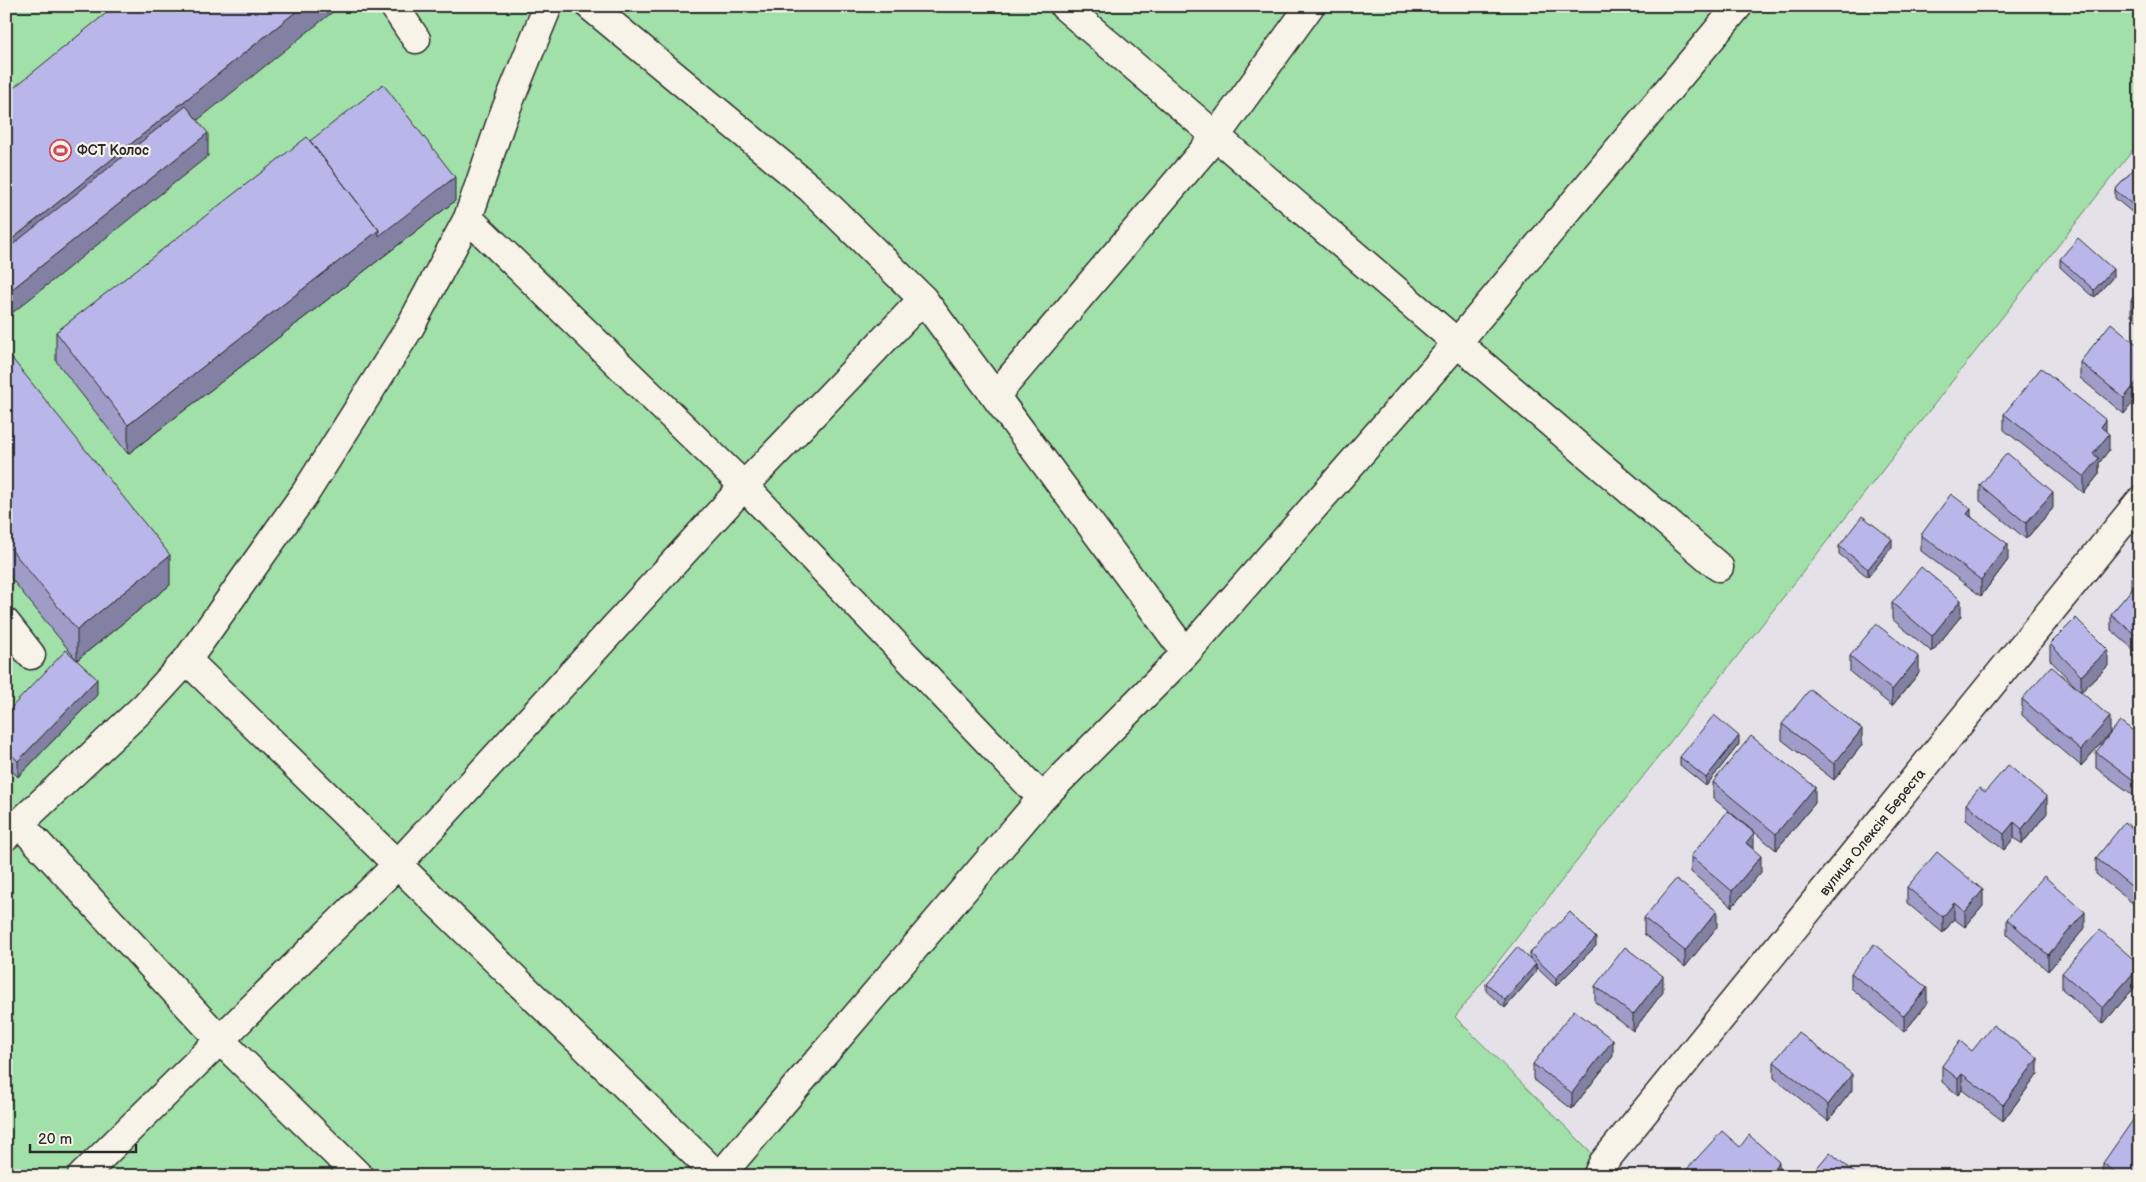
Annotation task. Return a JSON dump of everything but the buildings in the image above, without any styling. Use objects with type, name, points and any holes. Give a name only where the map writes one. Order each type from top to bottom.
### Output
[{"type":"street","points":[[394,6],[416,39]]},
{"type":"street","points":[[359,1176],[221,1041],[13,830],[139,712],[186,660],[257,562],[341,437],[410,327],[468,218],[502,119],[548,6]]},
{"type":"street","points":[[590,6],[810,188],[923,298],[1186,653]]},
{"type":"street","points":[[1064,6],[1720,568]]},
{"type":"street","points":[[996,395],[1216,136],[1310,6]]},
{"type":"street","points":[[186,660],[719,1176],[1042,798],[1186,653],[1457,342],[1738,6]]},
{"type":"street","points":[[468,218],[744,486],[1042,798]]},
{"type":"street","points":[[82,1176],[221,1041],[397,865],[744,486],[923,298]]},
{"type":"street","name":"вулиця Олексія Береста","points":[[1600,1169],[2140,501]]},
{"type":"street","points":[[6,623],[31,655]]},
{"type":"green space","points":[[6,6],[2123,6],[2140,19],[2140,141],[1455,1017],[1588,1149],[1609,1176],[6,1176]]},
{"type":"place","name":"ФСТ Колос","points":[[61,150]]}]
